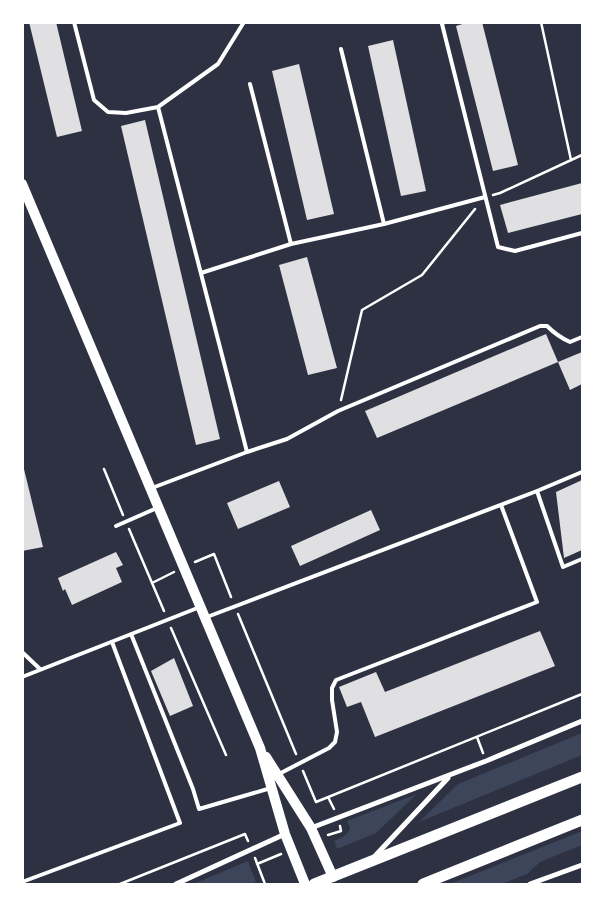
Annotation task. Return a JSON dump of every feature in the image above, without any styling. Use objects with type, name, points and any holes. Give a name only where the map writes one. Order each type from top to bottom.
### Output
[{"type":"main road","points":[[22,184],[260,748],[285,834],[305,884]]},
{"type":"main road","points":[[260,748],[312,828],[334,881]]},
{"type":"main road","points":[[314,884],[334,881],[368,863],[582,777]]},
{"type":"main road","points":[[423,884],[582,820]]},
{"type":"street","points":[[312,828],[450,776],[582,721]]},
{"type":"street","points":[[368,863],[450,776]]},
{"type":"street","points":[[176,884],[285,834]]},
{"type":"street","points":[[530,884],[582,865]]},
{"type":"lane","points":[[74,22],[94,100],[108,112],[126,113],[158,107],[218,64],[244,22]]},
{"type":"lane","points":[[444,22],[442,24],[484,198],[498,247],[515,251],[582,234]]},
{"type":"lane","points":[[341,49],[384,224]]},
{"type":"lane","points":[[250,84],[291,244]]},
{"type":"lane","points":[[158,107],[247,452]]},
{"type":"lane","points":[[201,273],[291,244],[384,224],[484,198]]},
{"type":"lane","points":[[151,488],[247,452],[288,439],[338,411],[540,326],[547,326],[562,339],[570,342],[582,337]]},
{"type":"lane","points":[[205,618],[582,472]]},
{"type":"lane","points":[[537,491],[563,567],[582,559]]},
{"type":"lane","points":[[278,775],[329,748],[335,742],[337,732],[332,688],[336,680],[537,602],[500,505]]},
{"type":"lane","points":[[116,526],[159,507]]},
{"type":"lane","points":[[22,677],[201,607]]},
{"type":"lane","points":[[131,634],[193,789],[199,809],[272,788]]},
{"type":"lane","points":[[22,882],[180,824],[112,642]]},
{"type":"lane","points":[[22,652],[40,669]]},
{"type":"path","points":[[541,22],[571,160]]},
{"type":"path","points":[[338,411],[362,310],[422,275],[484,198],[500,193],[582,155]]},
{"type":"path","points":[[152,583],[214,554],[316,802],[582,694]]},
{"type":"path","points":[[477,737],[482,750]]},
{"type":"path","points":[[328,797],[333,808]]},
{"type":"path","points":[[120,884],[245,834],[249,843]]},
{"type":"path","points":[[257,864],[286,852]]},
{"type":"path","points":[[256,860],[264,884]]},
{"type":"shaded area","points":[[582,733],[582,755],[419,822],[458,784]]},
{"type":"shaded area","points":[[417,794],[376,833],[337,849],[334,841],[344,836],[350,829],[347,821]]},
{"type":"shaded area","points":[[582,831],[582,845],[540,862],[527,874],[502,884],[450,884]]},
{"type":"shaded area","points":[[248,861],[256,882],[249,884],[193,884]]},
{"type":"building","points":[[29,22],[56,22],[82,131],[57,137]]},
{"type":"building","points":[[469,22],[482,22],[518,165],[493,171],[456,26]]},
{"type":"building","points":[[393,40],[426,191],[401,196],[368,46]]},
{"type":"building","points":[[299,64],[334,214],[307,220],[272,71]]},
{"type":"building","points":[[145,120],[220,439],[196,445],[121,126]]},
{"type":"building","points":[[582,183],[582,214],[508,233],[500,205]]},
{"type":"building","points":[[307,257],[337,368],[308,375],[279,265]]},
{"type":"building","points":[[546,334],[558,362],[377,438],[365,411]]},
{"type":"building","points":[[582,352],[582,384],[570,390],[558,362]]},
{"type":"building","points":[[22,466],[43,547],[22,551]]},
{"type":"building","points":[[582,480],[582,550],[564,558],[556,492]]},
{"type":"building","points":[[279,481],[290,507],[238,529],[227,503]]},
{"type":"building","points":[[371,510],[380,530],[300,566],[291,546]]},
{"type":"building","points":[[116,552],[123,565],[116,568],[122,582],[72,605],[65,589],[63,591],[58,578]]},
{"type":"building","points":[[540,631],[555,666],[375,737],[361,702],[347,707],[339,687],[376,672],[385,692]]},
{"type":"building","points":[[174,658],[193,706],[170,716],[151,671]]}]
